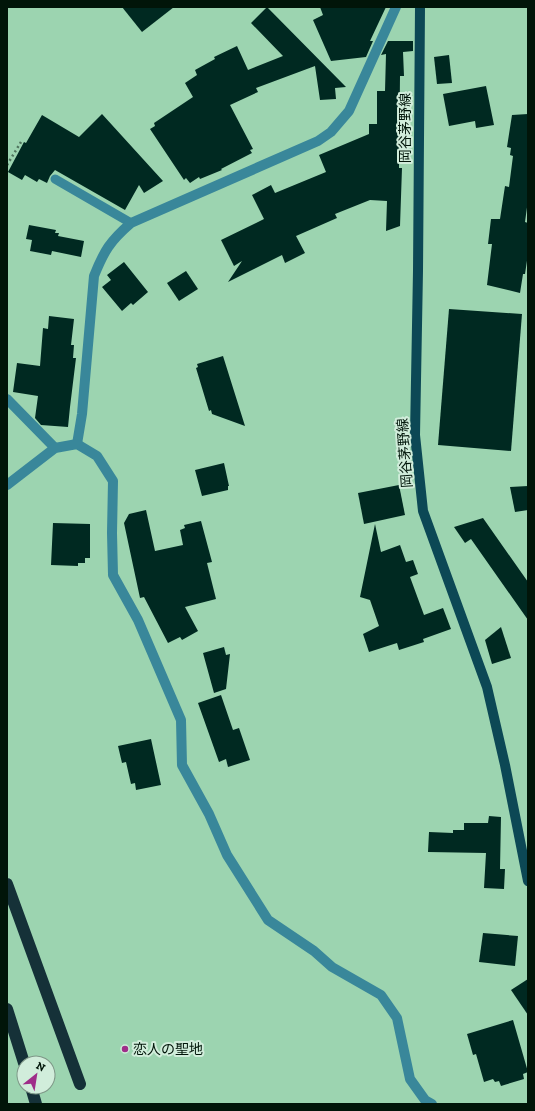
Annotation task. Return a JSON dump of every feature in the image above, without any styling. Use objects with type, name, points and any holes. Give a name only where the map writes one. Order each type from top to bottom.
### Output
[{"type":"highway","points":[[7,884],[80,1084]]},
{"type":"highway","points":[[7,1009],[21,1055]]},
{"type":"main road","name":"岡谷茅野線","points":[[420,7],[415,435],[423,511],[487,687],[505,765],[528,881]]},
{"type":"street","points":[[77,444],[82,414],[94,276],[102,255],[116,236],[131,223],[318,141],[331,132],[349,111],[396,7]]},
{"type":"street","points":[[7,398],[55,448]]},
{"type":"street","points":[[7,485],[55,448],[77,444],[97,456],[113,481],[113,575],[138,620],[181,720],[182,765],[209,814],[227,855],[268,920],[314,951],[332,967],[381,995],[398,1018],[410,1079],[424,1100],[432,1104]]},
{"type":"lane","points":[[55,179],[131,223]]},
{"type":"path","points":[[7,165],[21,142]]},
{"type":"building","points":[[122,7],[174,7],[142,32]]},
{"type":"building","points":[[267,7],[346,87],[335,88],[336,99],[320,100],[315,66],[256,88],[258,92],[230,105],[253,149],[250,150],[252,153],[221,169],[222,170],[200,179],[199,177],[190,183],[186,178],[184,180],[150,129],[155,126],[154,123],[193,97],[185,83],[197,75],[195,70],[215,59],[214,57],[237,46],[248,70],[283,56],[251,23]]},
{"type":"building","points":[[320,7],[386,7],[370,41],[373,41],[366,57],[331,61],[313,20],[323,15]]},
{"type":"building","points":[[388,41],[413,41],[413,51],[403,52],[404,76],[400,76],[399,168],[402,168],[400,226],[386,231],[387,201],[370,200],[335,214],[337,218],[296,236],[305,253],[285,263],[282,255],[228,282],[242,261],[234,266],[221,240],[264,219],[252,195],[271,185],[275,193],[326,172],[319,155],[369,134],[369,124],[377,124],[377,91],[385,91],[386,54],[381,55]]},
{"type":"building","points":[[449,55],[452,83],[437,84],[434,57]]},
{"type":"building","points":[[486,86],[494,125],[476,128],[475,121],[449,126],[443,94]]},
{"type":"building","points":[[102,114],[163,181],[144,193],[139,185],[125,210],[55,170],[47,183],[39,179],[37,182],[25,175],[22,180],[8,172],[24,142],[26,143],[42,115],[79,137]]},
{"type":"building","points":[[528,114],[528,200],[525,222],[528,223],[528,254],[520,293],[487,285],[492,244],[488,244],[491,219],[500,219],[505,186],[509,187],[513,156],[510,155],[511,148],[507,147],[512,115]]},
{"type":"building","points":[[29,225],[56,230],[55,233],[59,233],[58,236],[84,241],[81,257],[52,251],[51,255],[30,251],[32,240],[26,239]]},
{"type":"building","points":[[124,262],[148,292],[133,305],[131,303],[122,311],[102,287],[111,280],[107,275]]},
{"type":"building","points":[[186,271],[198,289],[179,301],[167,283]]},
{"type":"building","points":[[449,309],[522,314],[511,451],[438,445]]},
{"type":"building","points":[[49,316],[74,319],[71,345],[74,345],[73,358],[76,358],[68,427],[41,425],[35,418],[38,396],[13,392],[17,363],[40,366],[43,328],[48,329]]},
{"type":"building","points":[[223,356],[245,426],[212,414],[211,410],[209,411],[196,368],[198,367],[197,364]]},
{"type":"building","points":[[224,463],[229,486],[228,490],[202,496],[195,470]]},
{"type":"building","points":[[399,485],[405,515],[364,524],[358,493]]},
{"type":"building","points":[[528,486],[528,510],[515,512],[510,487]]},
{"type":"building","points":[[146,510],[155,551],[183,545],[180,530],[185,528],[184,525],[201,521],[212,562],[207,563],[216,599],[185,607],[198,631],[182,640],[180,637],[168,643],[144,597],[140,598],[124,523],[129,514]]},
{"type":"building","points":[[483,518],[528,582],[528,620],[471,539],[465,543],[454,527]]},
{"type":"building","points":[[53,523],[90,524],[90,558],[85,558],[85,563],[78,563],[78,566],[51,565]]},
{"type":"building","points":[[375,524],[381,552],[400,545],[406,562],[413,560],[418,574],[410,577],[424,615],[443,608],[451,629],[423,639],[424,642],[399,650],[397,643],[369,652],[363,634],[379,626],[370,600],[360,597]]},
{"type":"building","points":[[501,627],[511,658],[492,664],[485,640]]},
{"type":"building","points":[[224,647],[226,655],[230,654],[226,689],[214,693],[203,653]]},
{"type":"building","points":[[221,695],[233,730],[239,728],[250,760],[228,767],[226,759],[219,762],[198,703]]},
{"type":"building","points":[[151,739],[161,785],[136,790],[135,783],[131,784],[126,762],[122,763],[118,746]]},
{"type":"building","points":[[489,816],[501,817],[500,869],[505,869],[504,889],[484,888],[486,853],[428,852],[429,832],[453,833],[453,830],[464,830],[464,823],[488,823]]},
{"type":"building","points":[[483,933],[518,936],[515,966],[479,962]]},
{"type":"building","points":[[528,979],[528,1015],[511,990]]},
{"type":"building","points":[[513,1020],[528,1072],[523,1074],[524,1079],[501,1086],[499,1081],[495,1082],[493,1079],[484,1082],[476,1054],[473,1055],[467,1034]]},
{"type":"place","name":"恋人の聖地","points":[[125,1049]]}]
